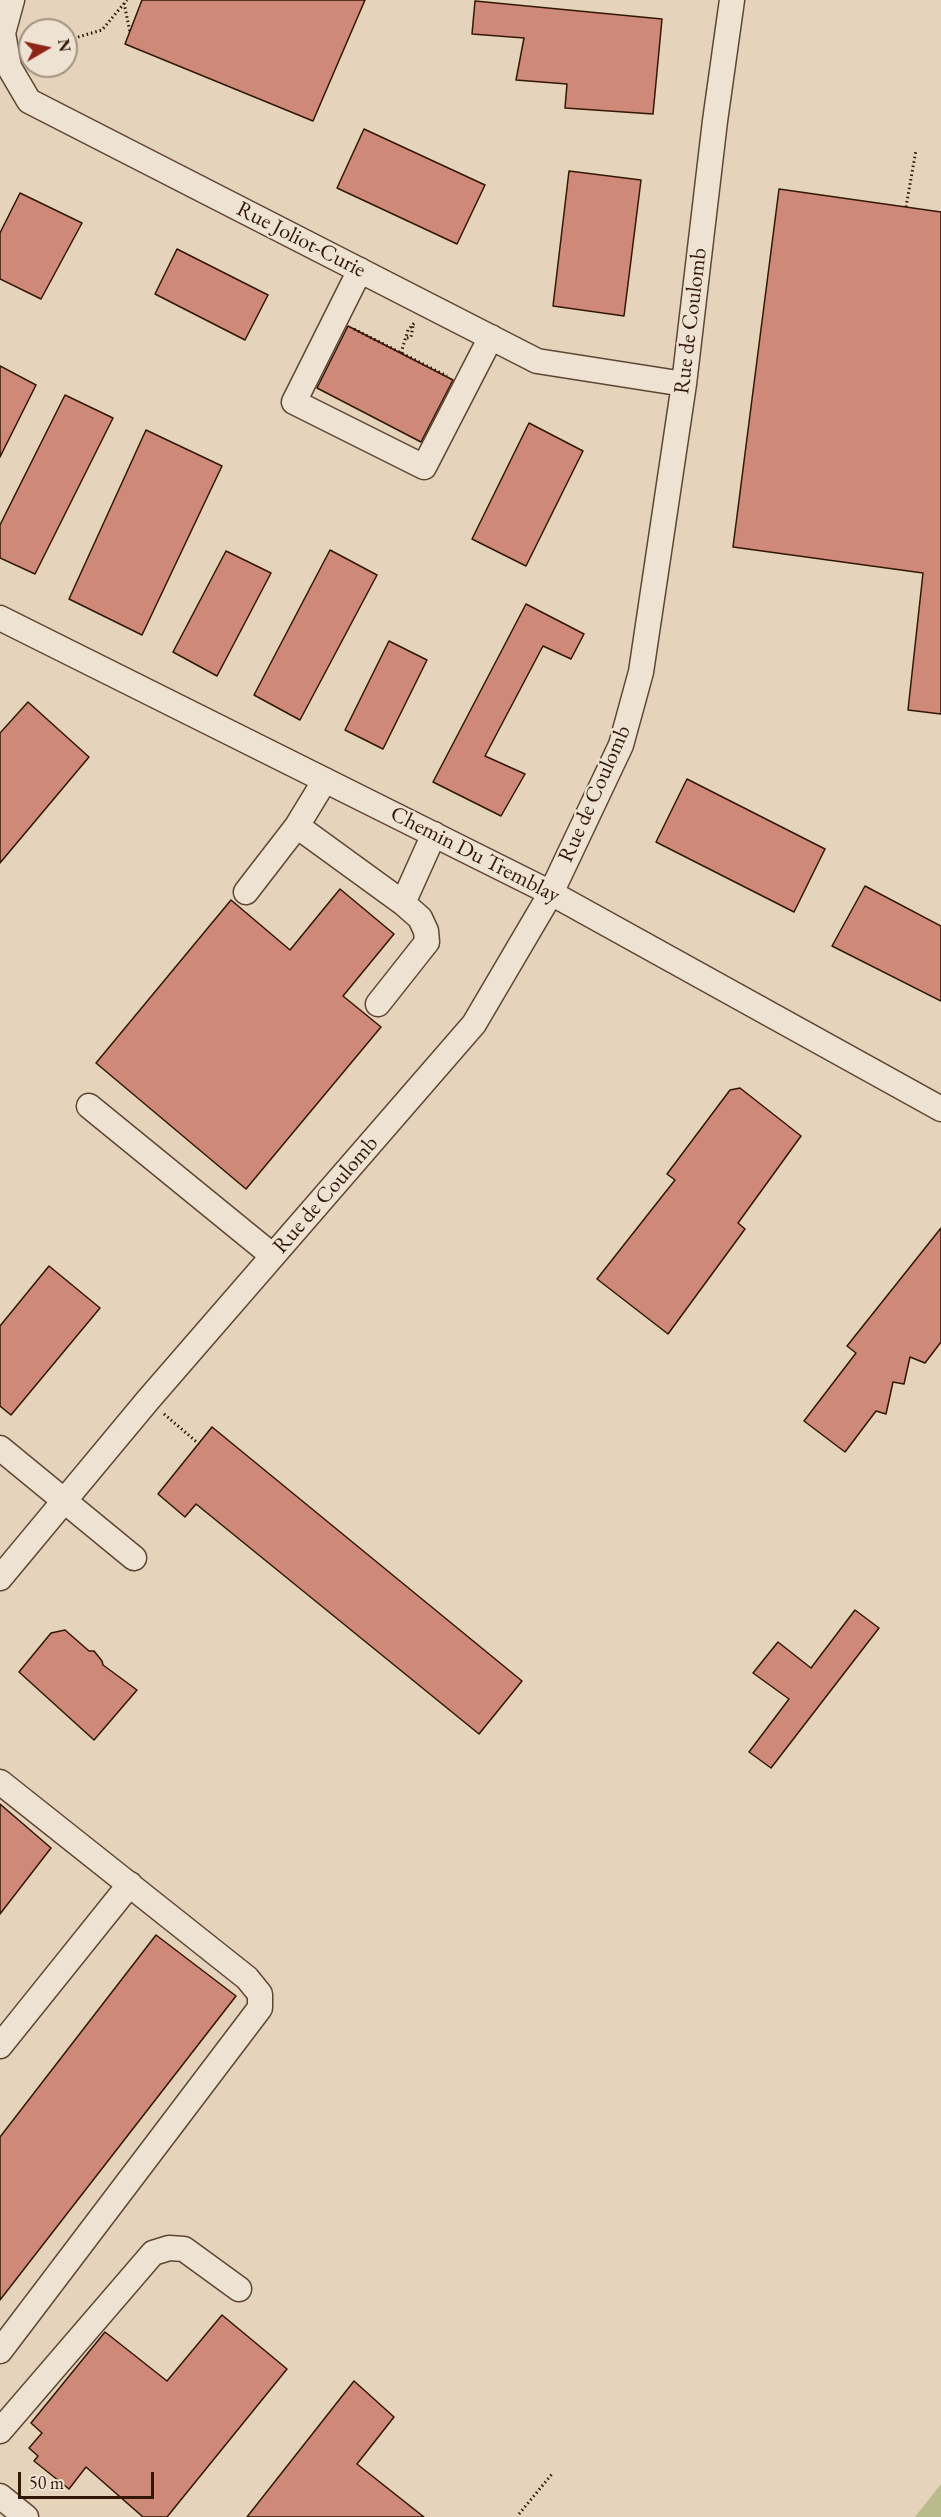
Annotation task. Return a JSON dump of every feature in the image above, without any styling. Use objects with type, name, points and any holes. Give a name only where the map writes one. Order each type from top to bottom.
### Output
[{"type":"street","name":"Rue Joliot-Curie","points":[[12,0],[3,33],[9,67],[29,101],[537,361],[684,384]]},
{"type":"street","name":"Rue de Coulomb","points":[[0,1578],[148,1400],[474,1024],[551,892],[621,746],[641,672],[684,384],[715,121],[732,0]]},
{"type":"street","points":[[360,270],[350,319],[294,402],[424,467],[457,373],[491,337]]},
{"type":"street","name":"Chemin Du Tremblay","points":[[0,618],[551,892],[941,1109]]},
{"type":"street","points":[[246,892],[297,826],[325,780]]},
{"type":"street","points":[[297,826],[403,903],[420,918],[426,931],[427,942],[378,1004]]},
{"type":"street","points":[[403,903],[434,834]]},
{"type":"street","points":[[89,1106],[273,1256]]},
{"type":"street","points":[[0,1448],[134,1558]]},
{"type":"street","points":[[0,1782],[247,1978],[260,1994],[260,2008],[0,2350]]},
{"type":"street","points":[[0,2046],[129,1884]]},
{"type":"street","points":[[0,2431],[153,2253],[169,2248],[184,2249],[239,2289]]},
{"type":"street","points":[[0,2496],[26,2517]]},
{"type":"path","points":[[126,2],[130,32]]},
{"type":"path","points":[[78,37],[102,30],[126,2]]},
{"type":"path","points":[[906,207],[916,150]]},
{"type":"path","points":[[401,353],[408,330],[418,316]]},
{"type":"path","points":[[350,319],[401,353],[457,373]]},
{"type":"path","points":[[148,1400],[199,1444]]},
{"type":"path","points":[[519,2514],[552,2474]]},
{"type":"green space","points":[[941,2484],[941,2517],[915,2517]]},
{"type":"building","points":[[142,0],[365,0],[313,121],[125,44]]},
{"type":"building","points":[[475,1],[662,19],[653,114],[565,108],[567,84],[516,80],[524,38],[472,34]]},
{"type":"building","points":[[364,129],[485,185],[457,244],[337,188]]},
{"type":"building","points":[[569,171],[641,180],[624,316],[553,306]]},
{"type":"building","points":[[779,189],[941,212],[941,714],[908,710],[923,573],[733,547]]},
{"type":"building","points":[[20,193],[82,223],[41,299],[0,279],[0,233]]},
{"type":"building","points":[[177,249],[268,295],[245,340],[155,294]]},
{"type":"building","points":[[348,326],[453,380],[421,442],[317,388]]},
{"type":"building","points":[[0,366],[36,385],[0,457]]},
{"type":"building","points":[[65,395],[113,418],[35,574],[0,558],[0,525]]},
{"type":"building","points":[[529,423],[583,451],[526,566],[472,539]]},
{"type":"building","points":[[146,430],[222,466],[142,635],[69,599]]},
{"type":"building","points":[[330,550],[377,575],[300,720],[254,695]]},
{"type":"building","points":[[226,551],[271,573],[217,676],[173,652]]},
{"type":"building","points":[[526,604],[584,634],[571,659],[543,646],[485,756],[525,774],[501,816],[433,782]]},
{"type":"building","points":[[389,641],[427,660],[383,749],[345,730]]},
{"type":"building","points":[[28,702],[89,757],[0,863],[0,733]]},
{"type":"building","points":[[687,779],[825,849],[794,912],[656,842]]},
{"type":"building","points":[[865,886],[941,926],[941,1001],[832,946]]},
{"type":"building","points":[[340,889],[394,934],[343,996],[381,1027],[246,1189],[96,1063],[231,900],[290,950]]},
{"type":"building","points":[[740,1088],[801,1136],[738,1223],[745,1229],[668,1334],[597,1279],[675,1180],[667,1174],[730,1090]]},
{"type":"building","points":[[941,1228],[941,1342],[925,1363],[910,1357],[904,1384],[893,1382],[886,1414],[876,1411],[845,1452],[804,1421],[856,1353],[847,1346]]},
{"type":"building","points":[[49,1266],[100,1308],[11,1415],[0,1406],[0,1326]]},
{"type":"building","points":[[212,1427],[522,1681],[479,1734],[196,1504],[185,1517],[158,1494]]},
{"type":"building","points":[[855,1610],[879,1628],[771,1768],[749,1752],[789,1699],[753,1673],[778,1642],[811,1668]]},
{"type":"building","points":[[65,1630],[89,1651],[94,1651],[103,1665],[137,1690],[94,1740],[19,1672],[51,1633]]},
{"type":"building","points":[[0,1804],[51,1848],[0,1914]]},
{"type":"building","points":[[156,1935],[236,1996],[0,2300],[0,2137]]},
{"type":"building","points":[[222,2315],[287,2369],[167,2517],[143,2517],[86,2467],[69,2489],[34,2461],[38,2456],[29,2448],[42,2433],[31,2423],[105,2332],[167,2381]]},
{"type":"building","points":[[354,2381],[394,2417],[357,2464],[424,2517],[247,2517]]}]
